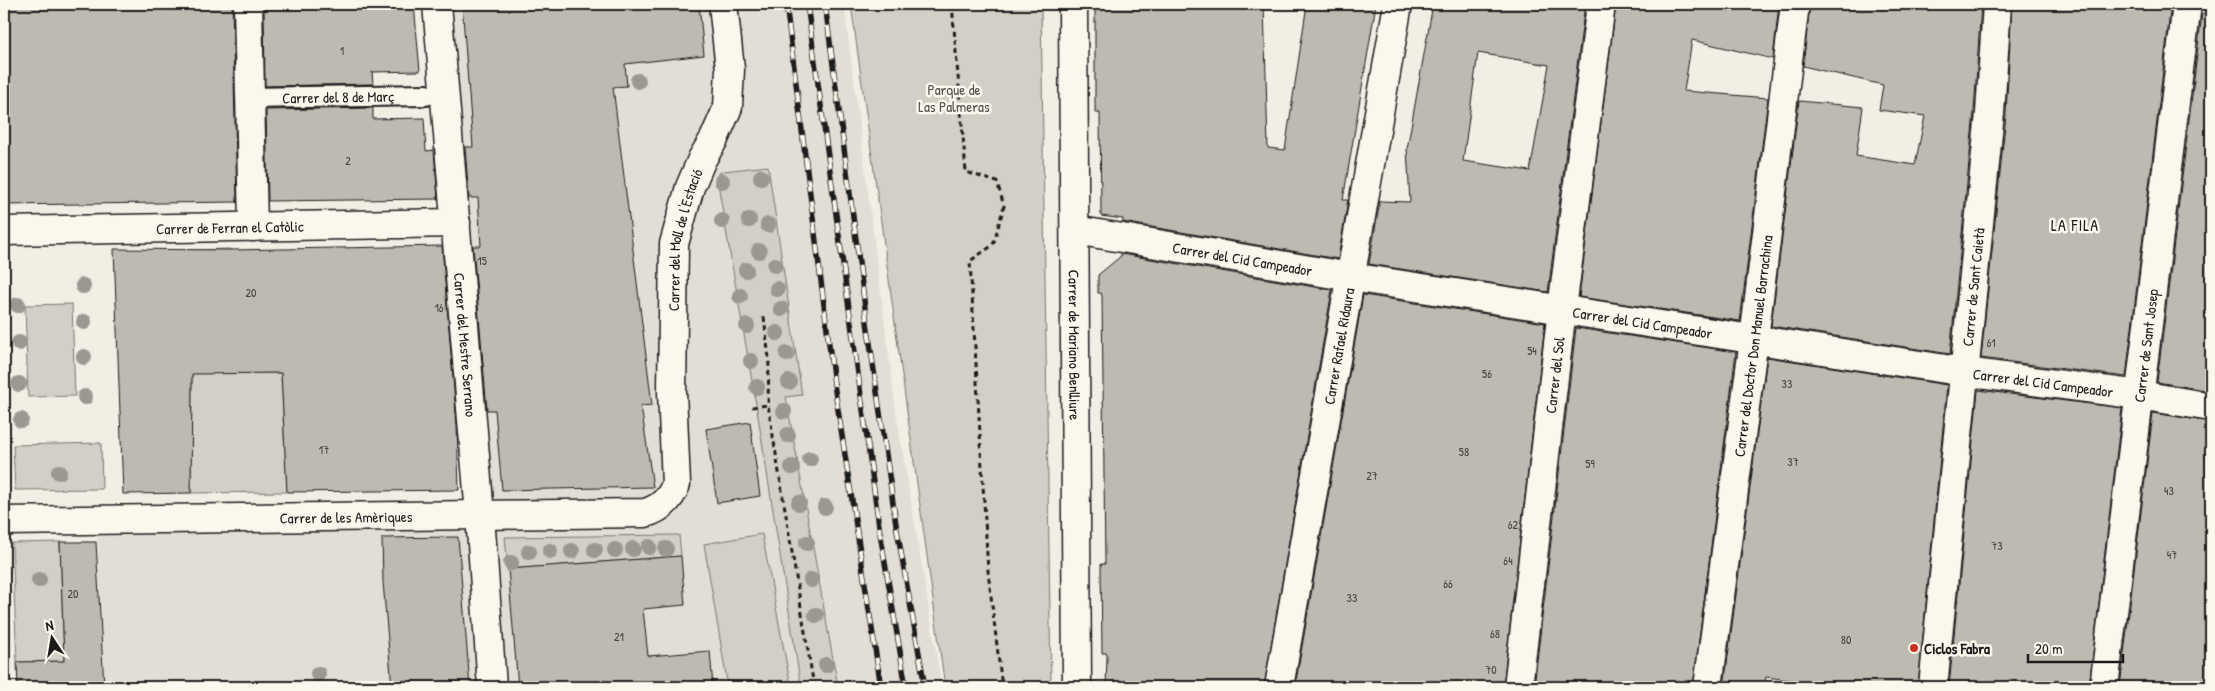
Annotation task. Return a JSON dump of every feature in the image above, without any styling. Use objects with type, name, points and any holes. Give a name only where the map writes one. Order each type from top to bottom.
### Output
[{"type":"street","points":[[248,4],[253,227]]},
{"type":"street","name":"Carrer del Mestre Serrano","points":[[437,4],[480,516],[492,687]]},
{"type":"street","name":"Carrer del Moll de l'Estació","points":[[676,484],[672,391],[674,244],[690,187],[728,107],[730,70],[723,4]]},
{"type":"street","name":"Carrer de Mariano Benlliure","points":[[1073,4],[1077,687]]},
{"type":"street","name":"Carrer Rafael Ridaura","points":[[1279,687],[1352,277],[1398,4]]},
{"type":"street","name":"Carrer del Sol","points":[[1518,687],[1562,309],[1601,4]]},
{"type":"street","name":"Carrer del Doctor Don Manuel Barrachina","points":[[1708,687],[1754,339],[1795,4]]},
{"type":"street","name":"Carrer de Sant Caietà","points":[[1933,687],[1990,113],[1997,4]]},
{"type":"street","name":"Carrer de Sant Josep","points":[[2104,687],[2187,4]]},
{"type":"street","name":"Carrer del 8 de Març","points":[[249,98],[426,95]]},
{"type":"street","name":"Carrer de Ferran el Catòlic","points":[[4,231],[456,223]]},
{"type":"street","name":"Carrer del Cid Campeador","points":[[1075,230],[1352,277],[1965,372],[2140,395],[2211,407]]},
{"type":"street","name":"Carrer de les Amèriques","points":[[4,521],[645,513],[656,510],[665,502],[673,493],[676,484]]},
{"type":"path","points":[[952,4],[966,172],[997,182],[1004,206],[993,245],[970,261],[988,572],[1002,687]]},
{"type":"path","points":[[764,317],[769,360],[768,405],[814,687]]},
{"type":"path","points":[[752,407],[768,405]]},
{"type":"shaded area","points":[[437,4],[844,4],[896,412],[942,687],[104,687],[96,519],[480,515]]},
{"type":"green space","name":"Parque de Las Palmeras","points":[[851,4],[1041,4],[1051,687],[945,687]]},
{"type":"green space","points":[[768,166],[802,395],[786,397],[838,687],[801,687],[757,410],[717,178],[719,173],[724,171]]},
{"type":"green space","points":[[230,249],[230,373],[281,373],[287,492],[191,493],[192,374],[187,250]]},
{"type":"green space","points":[[72,304],[75,396],[28,397],[25,305]]},
{"type":"green space","points":[[101,443],[102,489],[15,490],[13,445]]},
{"type":"green space","points":[[762,534],[791,687],[728,687],[704,544]]},
{"type":"green space","points":[[679,535],[681,556],[508,569],[505,537]]},
{"type":"green space","points":[[60,542],[64,661],[17,662],[12,543]]},
{"type":"building","points":[[4,4],[232,4],[237,202],[4,205]]},
{"type":"building","points":[[264,4],[414,4],[420,71],[372,72],[373,84],[265,86]]},
{"type":"building","points":[[462,4],[699,4],[704,55],[625,64],[627,86],[613,87],[652,405],[641,406],[653,487],[502,490],[495,410],[487,410],[473,246],[481,246],[478,198],[469,198],[465,147],[473,147]]},
{"type":"building","points":[[1095,4],[1264,4],[1268,148],[1285,150],[1307,4],[1376,4],[1343,200],[1348,200],[1338,259],[1123,222],[1123,219],[1101,216],[1100,113],[1095,113]]},
{"type":"building","points":[[1433,4],[1585,4],[1548,292],[1369,264],[1380,201],[1410,202],[1407,149]],"holes":[[[1478,53],[1549,65],[1530,171],[1463,161]]]},
{"type":"building","points":[[1616,4],[1779,4],[1773,59],[1692,40],[1684,91],[1768,98],[1740,321],[1579,297]]},
{"type":"building","points":[[1810,4],[1981,4],[1974,112],[1950,354],[1771,326],[1799,101],[1863,107],[1856,156],[1915,165],[1925,116],[1879,110],[1883,85],[1803,66]]},
{"type":"building","points":[[2012,4],[2171,4],[2126,377],[1981,358],[2006,115]]},
{"type":"building","points":[[2202,14],[2211,15],[2211,391],[2157,382]]},
{"type":"building","points":[[373,108],[373,119],[424,118],[426,151],[434,150],[438,199],[268,201],[266,110]]},
{"type":"building","points":[[442,246],[457,426],[459,490],[287,492],[281,373],[192,374],[191,493],[123,494],[114,249],[230,250]]},
{"type":"building","points":[[1121,254],[1332,290],[1264,687],[1106,687],[1107,656],[1106,653],[1102,653],[1101,564],[1105,564],[1102,296],[1101,293],[1098,293],[1098,275]]},
{"type":"building","points":[[1363,295],[1545,323],[1503,687],[1295,687]]},
{"type":"building","points":[[1576,328],[1736,352],[1693,687],[1534,687]]},
{"type":"building","points":[[1767,357],[1947,385],[1918,687],[1811,687],[1812,683],[1766,677],[1764,687],[1724,687]]},
{"type":"building","points":[[1978,390],[2122,408],[2089,687],[1949,687]]},
{"type":"building","points":[[2153,413],[2211,422],[2211,687],[2120,687]]},
{"type":"building","points":[[750,422],[760,496],[717,503],[706,429]]},
{"type":"building","points":[[458,537],[470,687],[392,687],[383,582],[382,538]]},
{"type":"building","points":[[60,542],[96,542],[104,687],[18,687],[17,662],[64,661]]},
{"type":"building","points":[[681,556],[685,605],[643,609],[648,656],[710,651],[713,687],[518,687],[508,569]]},
{"type":"railway","points":[[786,4],[834,384],[881,687]]},
{"type":"railway","points":[[807,4],[880,533],[906,687]]},
{"type":"railway","points":[[825,4],[896,524],[925,687]]},
{"type":"place","name":"Ciclos Fabra","points":[[1914,648]]},
{"type":"district","name":"LA FILA","points":[[2075,225]]}]
